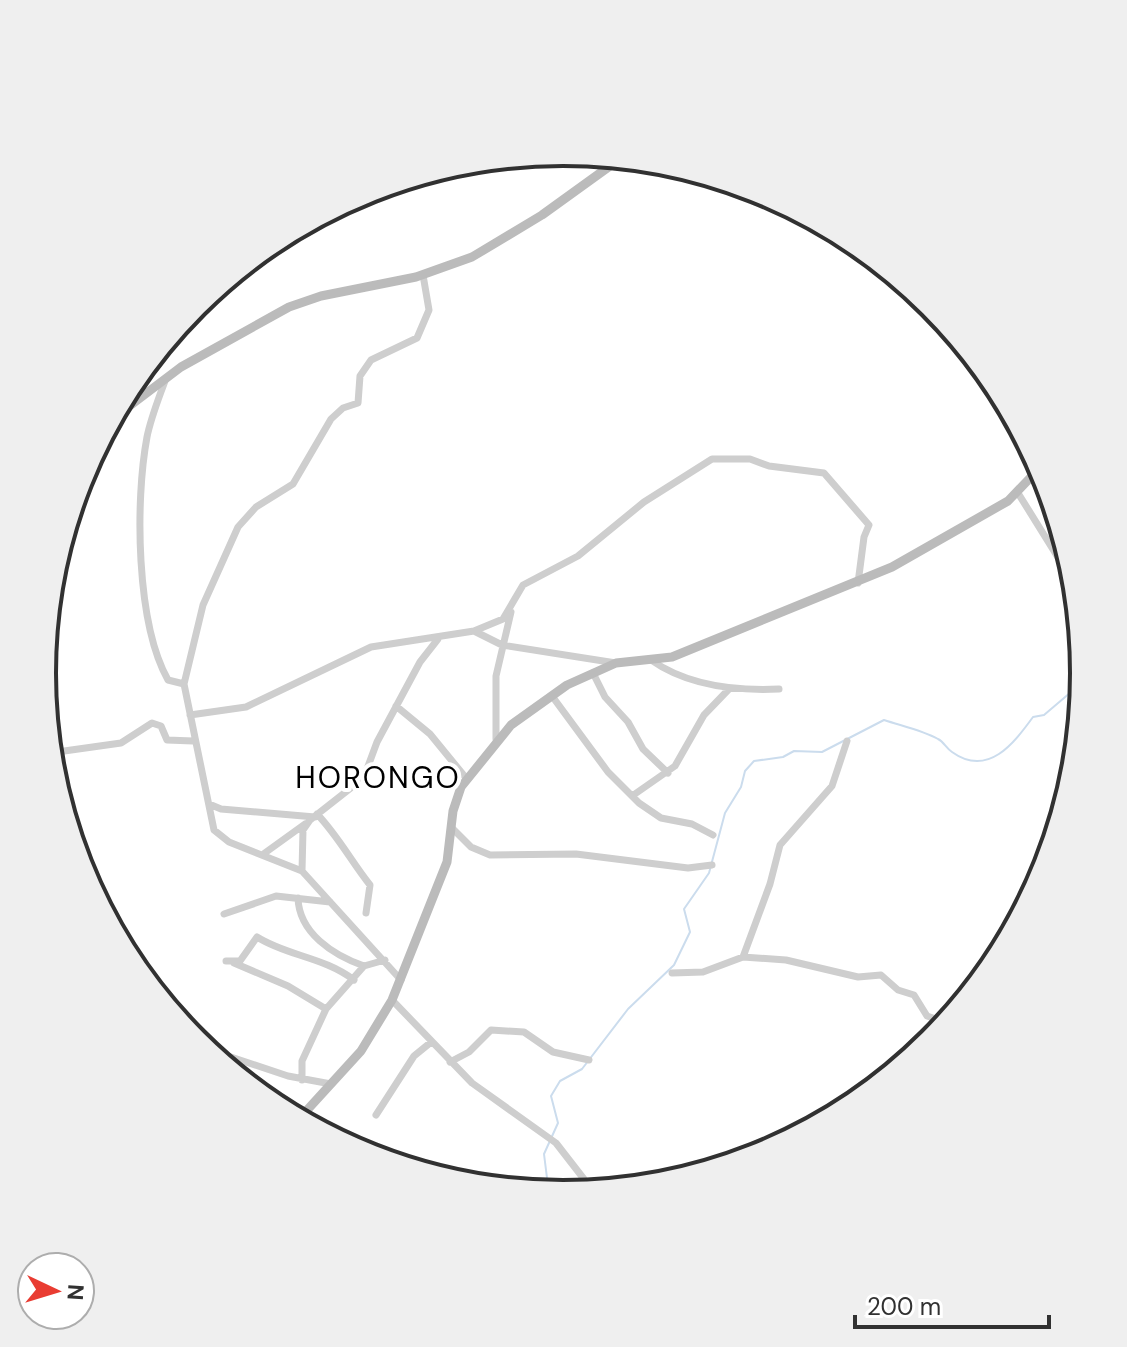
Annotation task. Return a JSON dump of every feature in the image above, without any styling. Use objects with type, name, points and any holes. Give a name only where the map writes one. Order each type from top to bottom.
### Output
[{"type":"street","points":[[137,399],[196,358],[304,300],[423,275],[494,245],[607,168]]},
{"type":"street","points":[[401,980],[302,871],[229,842],[216,833],[193,741],[184,684],[203,605],[232,535],[248,513],[293,484],[331,419],[343,408],[358,403],[360,376],[371,360],[415,341],[429,310],[423,275]]},
{"type":"street","points":[[166,378],[153,413],[144,461],[142,580],[146,623],[153,648],[168,680],[184,684]]},
{"type":"street","points":[[496,739],[496,676],[511,609],[523,585],[578,556],[644,502],[712,459],[750,459],[827,476],[869,525],[858,583]]},
{"type":"street","points":[[474,631],[502,645],[616,663],[672,657],[754,620],[858,583],[968,525],[1018,493],[1030,475]]},
{"type":"street","points":[[1018,493],[1057,556]]},
{"type":"street","points":[[190,715],[246,707],[371,647],[474,631],[497,623],[511,609]]},
{"type":"street","points":[[262,855],[360,779],[420,662],[438,639]]},
{"type":"street","points":[[651,660],[668,672],[730,688],[779,689]]},
{"type":"street","points":[[306,1111],[361,1051],[392,1000],[441,879],[457,795],[466,778],[496,739],[552,696],[616,663]]},
{"type":"street","points":[[593,673],[605,697],[628,722],[643,749],[668,773]]},
{"type":"street","points":[[632,796],[668,773],[680,759],[704,715],[730,688]]},
{"type":"street","points":[[552,696],[608,772],[632,796],[661,818],[692,824],[713,835]]},
{"type":"street","points":[[396,706],[423,727],[466,778]]},
{"type":"street","points":[[62,751],[121,743],[152,723],[161,726],[167,740],[193,741]]},
{"type":"street","points":[[743,957],[770,884],[780,845],[832,786],[847,741]]},
{"type":"street","points":[[209,804],[314,817],[337,837],[344,854],[370,885],[366,913]]},
{"type":"street","points":[[302,871],[302,833],[314,817]]},
{"type":"street","points":[[452,828],[471,847],[490,855],[576,854],[688,868],[712,865]]},
{"type":"street","points":[[224,914],[266,897],[330,902]]},
{"type":"street","points":[[298,898],[300,918],[318,940],[364,966]]},
{"type":"street","points":[[326,1009],[288,986],[230,962],[241,959],[257,937],[273,946],[323,961],[354,980]]},
{"type":"street","points":[[672,973],[703,972],[743,957],[786,960],[858,977],[881,975],[898,990],[914,995],[927,1016],[935,1019]]},
{"type":"street","points":[[302,1080],[302,1061],[326,1009],[364,966],[385,960]]},
{"type":"street","points":[[392,1000],[430,1043],[488,1096],[539,1128],[556,1143],[585,1180]]},
{"type":"street","points":[[450,1062],[469,1052],[491,1030],[524,1032],[553,1052],[589,1060]]},
{"type":"street","points":[[376,1115],[414,1056],[430,1043]]},
{"type":"street","points":[[231,1057],[302,1080],[331,1084]]},
{"type":"waterway","points":[[547,1181],[544,1154],[558,1123],[551,1096],[560,1081],[582,1069],[628,1009],[674,965],[690,932],[684,909],[709,873],[725,813],[741,787],[745,771],[754,761],[783,757],[794,751],[822,752],[884,720],[932,736],[965,759],[988,759],[1009,746],[1033,717],[1044,715],[1070,693]]},
{"type":"district","name":"HORONGO","points":[[378,777]]}]
